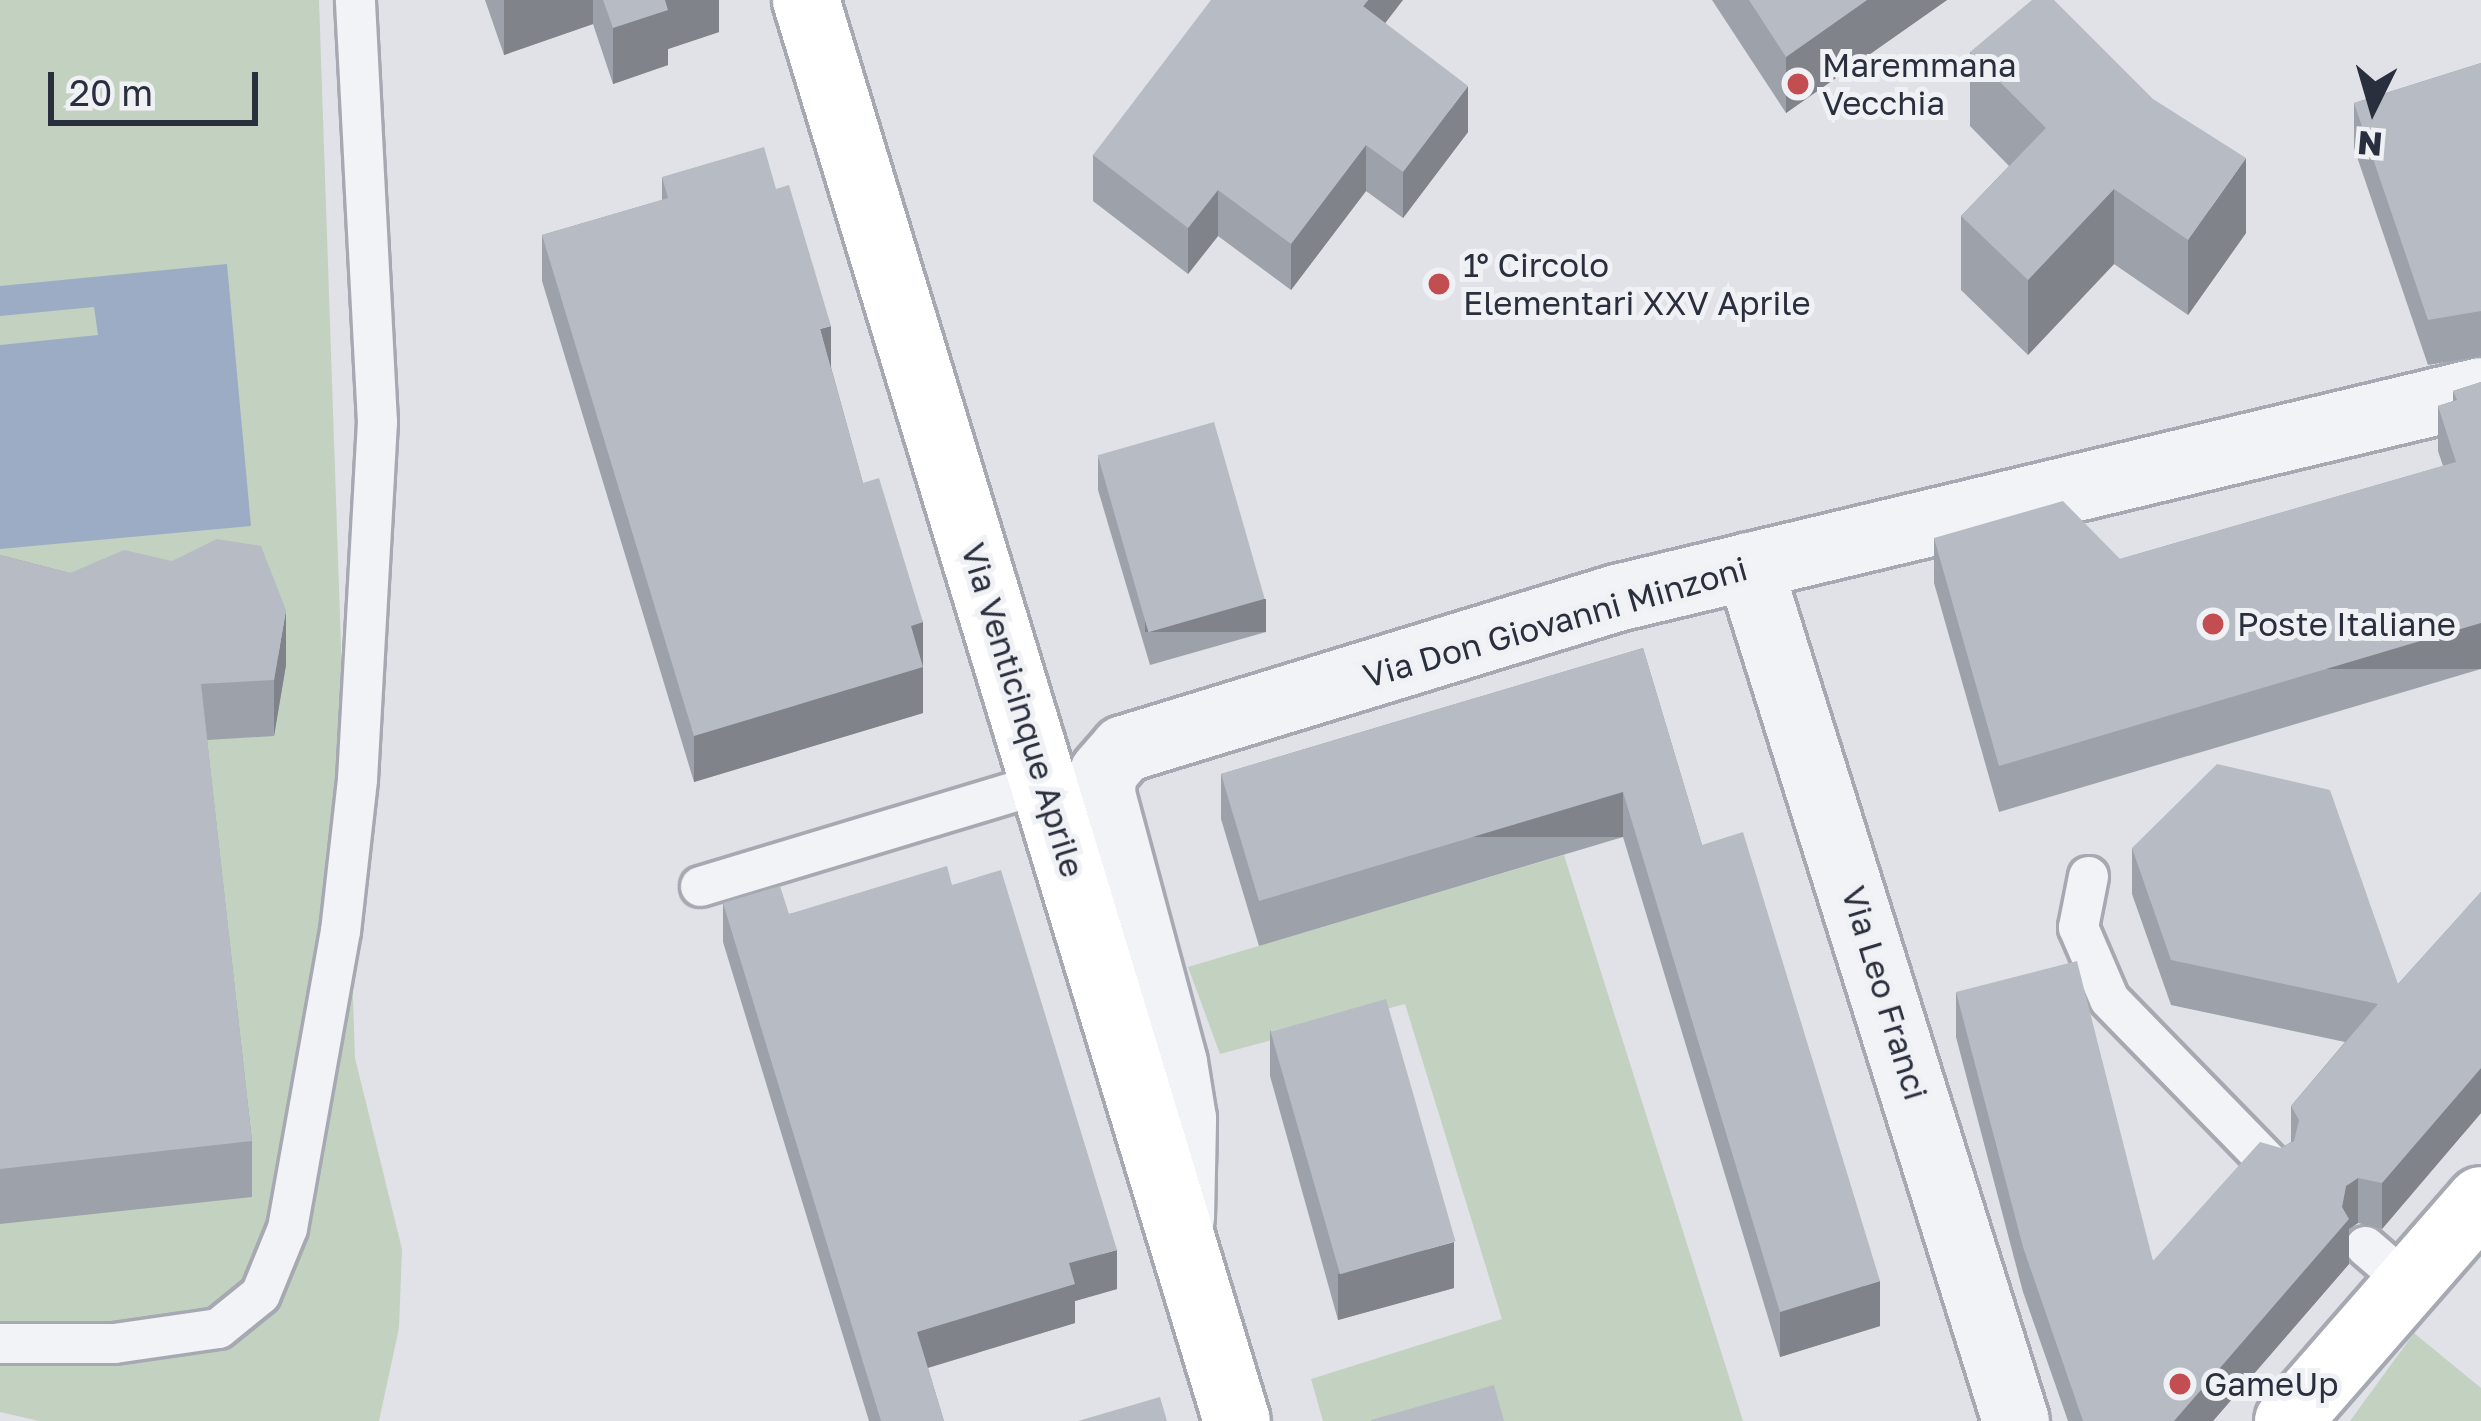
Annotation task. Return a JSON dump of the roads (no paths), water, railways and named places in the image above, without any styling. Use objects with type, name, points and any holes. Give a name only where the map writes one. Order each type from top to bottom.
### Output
[{"type":"main road","name":"Via Venticinque Aprile","points":[[806,0],[1237,1421]]},
{"type":"main road","points":[[2288,1421],[2387,1264],[2481,1200]]},
{"type":"street","name":"Via Don Giovanni Minzoni","points":[[1180,1235],[1179,1092],[1103,804],[1102,773],[1113,758],[1617,598],[2481,391]]},
{"type":"street","name":"Via Leo Franci","points":[[1749,566],[2016,1421]]},
{"type":"lane","points":[[0,1343],[114,1343],[218,1328],[260,1294],[284,1242],[340,931],[359,755],[376,404],[355,0]]},
{"type":"lane","points":[[700,886],[1045,782]]},
{"type":"lane","points":[[2088,876],[2078,927],[2109,999],[2276,1170]]},
{"type":"water","points":[[227,264],[251,526],[0,549],[0,345],[98,335],[94,307],[0,316],[0,286]]},
{"type":"place","name":"Maremmana Vecchia","points":[[1798,84]]},
{"type":"place","name":"1° Circolo Elementari XXV Aprile","points":[[1439,284]]},
{"type":"place","name":"Poste Italiane","points":[[2213,624]]},
{"type":"place","name":"GameUp","points":[[2180,1384]]}]
